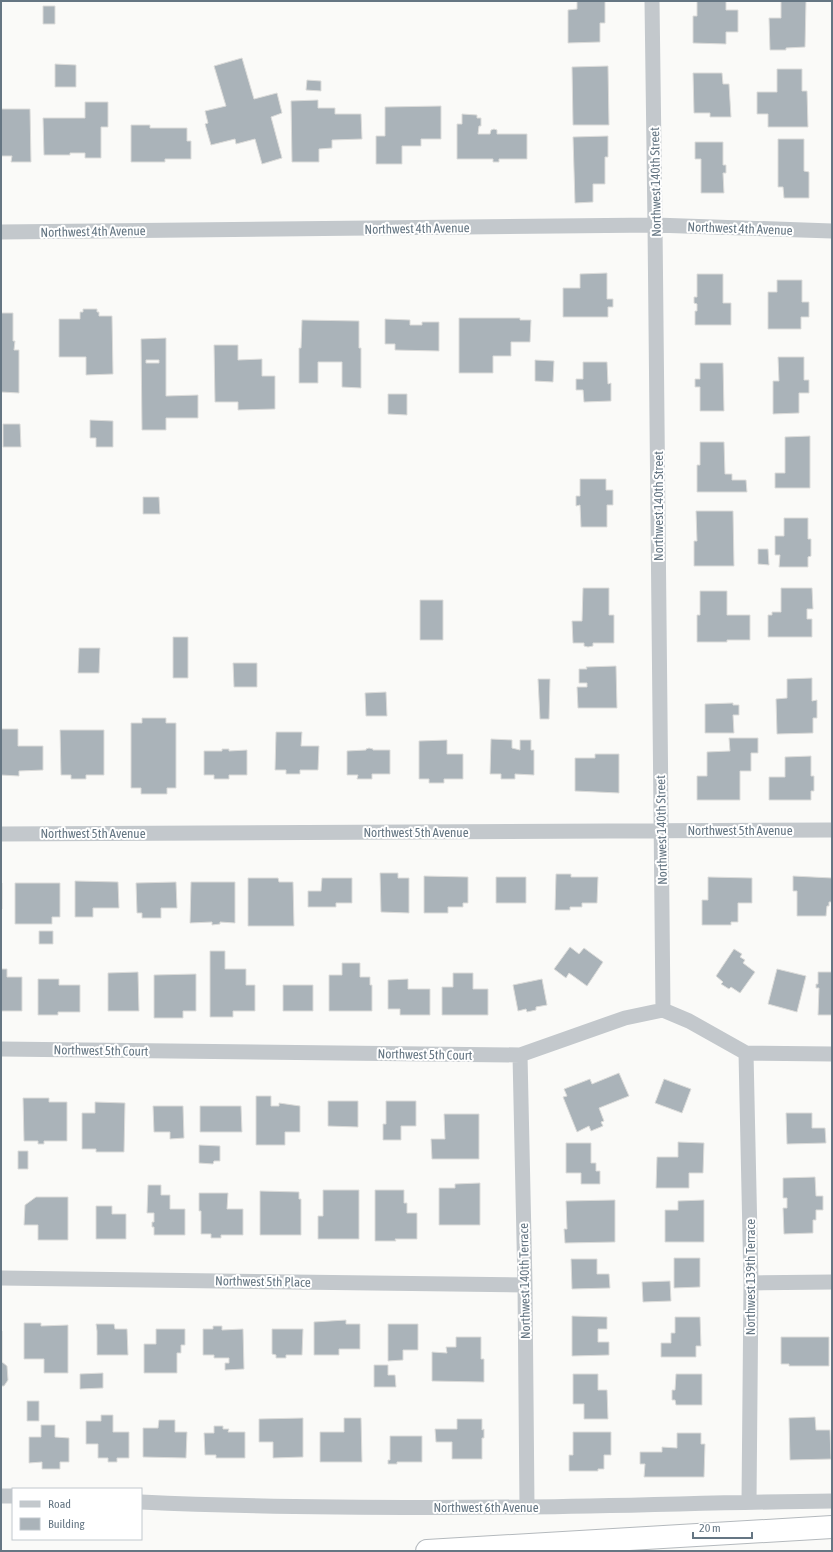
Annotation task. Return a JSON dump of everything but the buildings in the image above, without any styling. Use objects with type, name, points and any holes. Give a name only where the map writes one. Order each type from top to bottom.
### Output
[{"type":"highway","points":[[427,1551],[832,1527]]},
{"type":"street","name":"Northwest 140th Street","points":[[652,1],[663,1010]]},
{"type":"street","name":"Northwest 4th Avenue","points":[[1,232],[655,225],[832,231]]},
{"type":"street","name":"Northwest 5th Avenue","points":[[1,834],[832,830]]},
{"type":"street","points":[[663,1010],[689,1021],[746,1053],[832,1054]]},
{"type":"street","name":"Northwest 5th Court","points":[[1,1048],[520,1055],[625,1018],[663,1010]]},
{"type":"street","name":"Northwest 139th Terrace","points":[[746,1053],[751,1283],[749,1502]]},
{"type":"street","name":"Northwest 140th Terrace","points":[[520,1055],[526,1507]]},
{"type":"street","name":"Northwest 5th Place","points":[[1,1278],[524,1285]]},
{"type":"street","points":[[751,1283],[832,1282]]},
{"type":"street","points":[[1,1496],[12,1496]]},
{"type":"street","name":"Northwest 6th Avenue","points":[[142,1502],[228,1506],[526,1507],[832,1501]]}]
